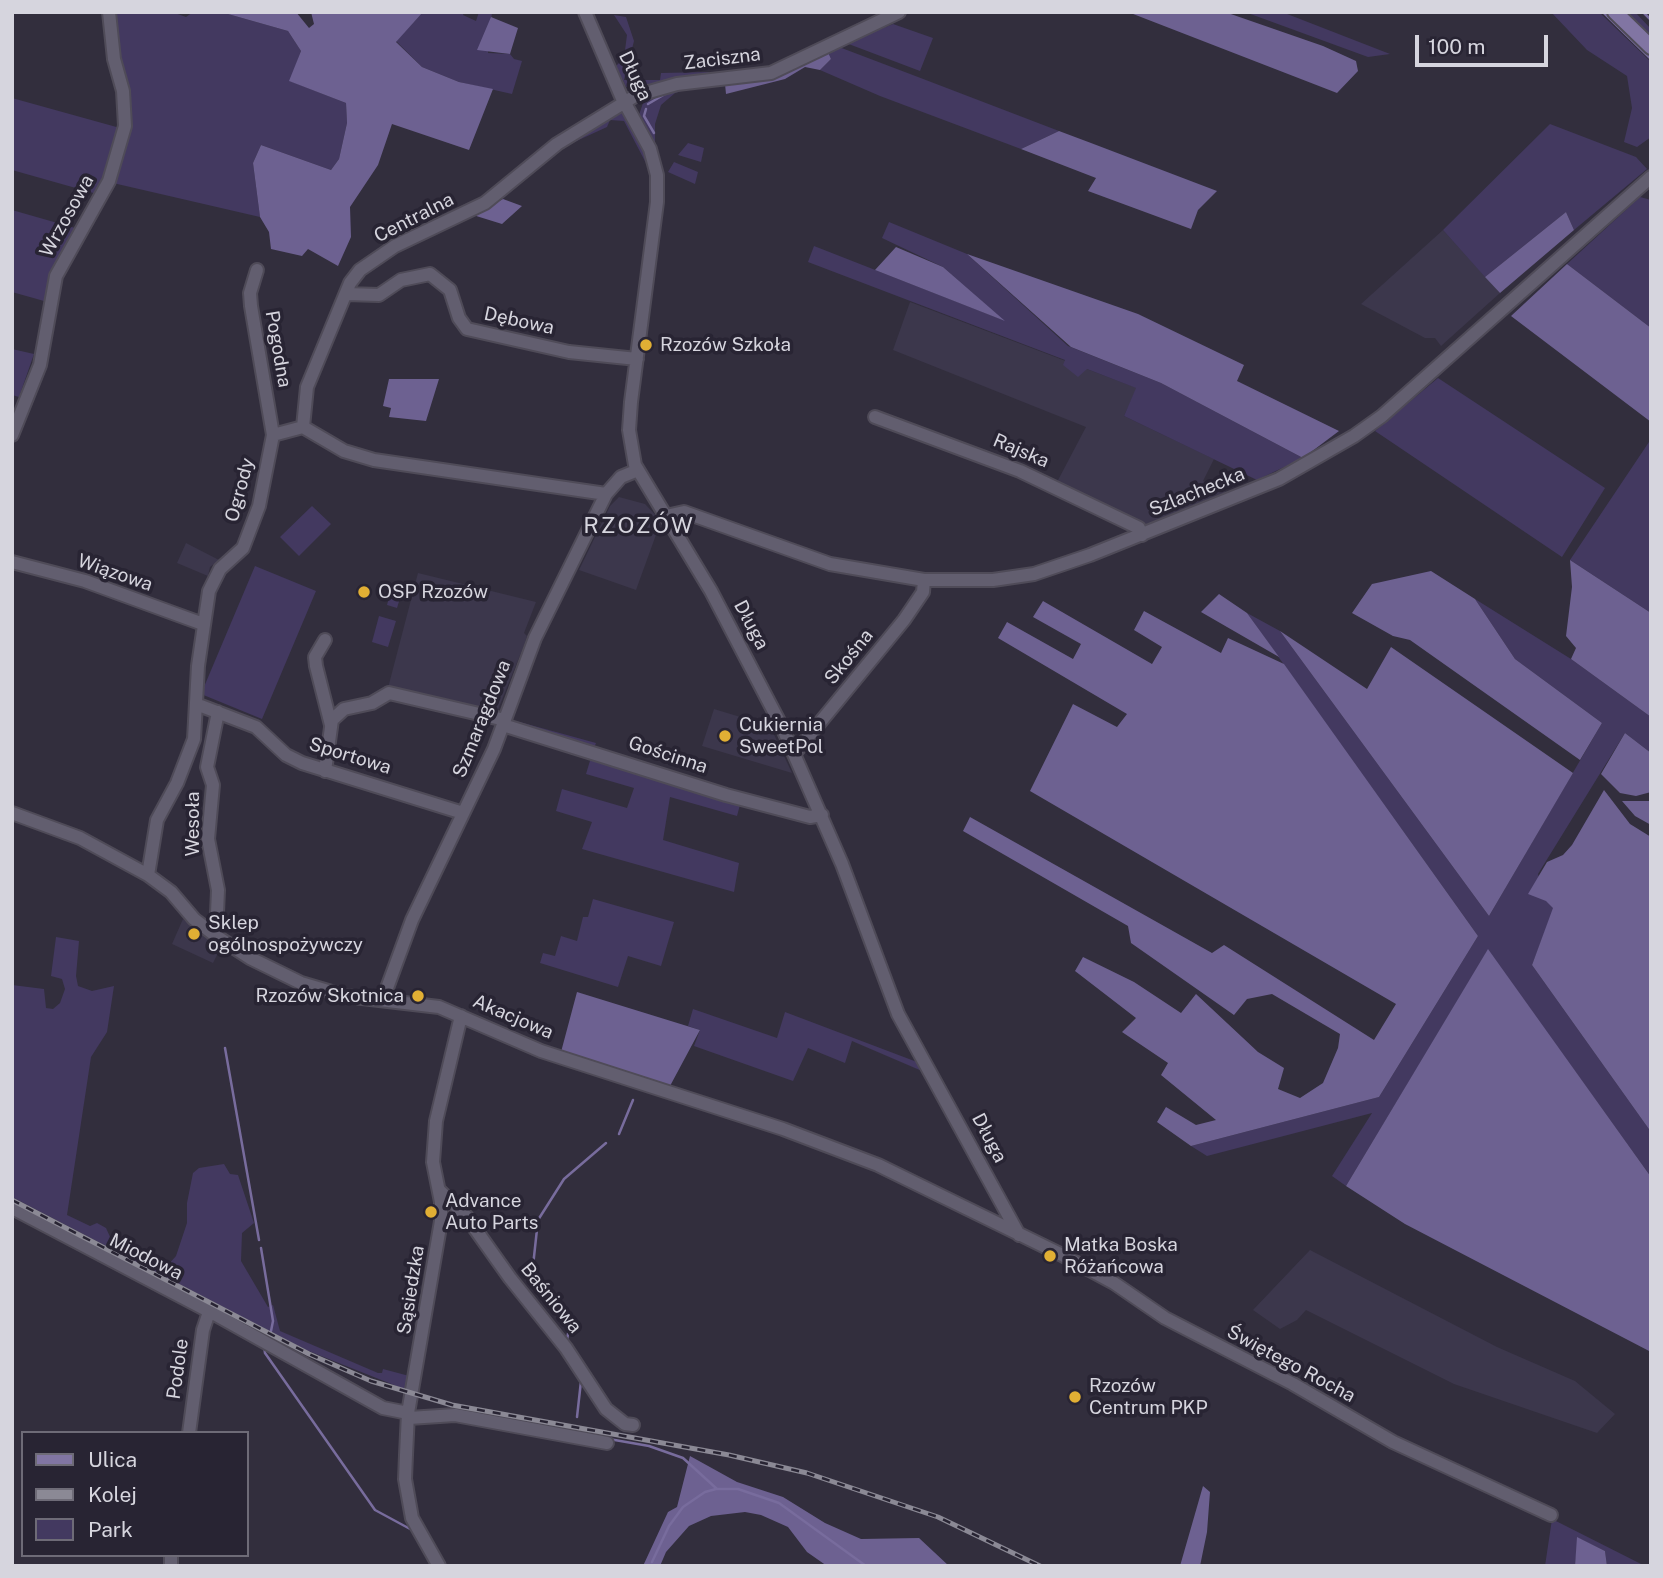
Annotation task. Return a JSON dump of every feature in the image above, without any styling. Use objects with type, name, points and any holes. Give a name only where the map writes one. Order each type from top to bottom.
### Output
[{"type":"main road","points":[[1615,12],[1651,47]]},
{"type":"street","name":"Wrzosowa","points":[[12,435],[40,365],[56,276],[109,181],[125,126],[109,12]]},
{"type":"street","name":"Długa","points":[[585,12],[623,102],[650,149],[658,189],[629,430],[638,470],[712,591],[795,753],[822,815],[898,1014],[1019,1235]]},
{"type":"street","name":"Zaciszna","points":[[623,102],[677,84],[771,73],[899,12]]},
{"type":"street","name":"Centralna","points":[[303,427],[307,387],[346,294],[360,271],[395,246],[485,204],[557,144],[623,102]]},
{"type":"street","name":"Szlachecka","points":[[666,516],[684,512],[830,564],[924,580],[993,580],[1034,574],[1142,535],[1279,479],[1329,452],[1373,422],[1651,177]]},
{"type":"street","name":"Pogodna","points":[[257,270],[250,293],[251,306],[273,435]]},
{"type":"street","name":"Dębowa","points":[[346,294],[379,295],[401,280],[429,274],[450,290],[459,318],[467,329],[569,352],[637,359]]},
{"type":"street","name":"Rajska","points":[[875,417],[1020,471],[1139,528],[1142,535]]},
{"type":"street","points":[[273,435],[303,427],[344,451],[374,460],[606,494]]},
{"type":"street","name":"Ogrody","points":[[148,875],[157,820],[189,757],[197,705],[203,624],[213,578],[243,548],[259,506],[273,435]]},
{"type":"street","name":"Szmaragdowa","points":[[383,999],[412,920],[504,722],[535,638],[606,494],[621,477],[638,470]]},
{"type":"street","name":"Wiązowa","points":[[12,562],[85,581],[203,624]]},
{"type":"street","name":"Skośna","points":[[795,753],[904,620],[923,592],[924,580]]},
{"type":"street","points":[[325,640],[316,657],[316,666],[331,725],[326,771]]},
{"type":"street","name":"Gościnna","points":[[331,725],[341,711],[372,703],[388,693],[504,722],[726,795],[810,817],[822,815]]},
{"type":"street","name":"Sportowa","points":[[197,705],[256,727],[286,755],[326,771],[408,794],[463,814]]},
{"type":"street","name":"Wesoła","points":[[216,936],[218,890],[209,852],[214,785],[207,767],[218,712]]},
{"type":"street","name":"Akacjowa","points":[[12,813],[89,842],[148,875],[171,892],[194,919],[216,936],[250,958],[315,989],[345,996],[439,1007],[541,1051],[846,1152],[1019,1235]]},
{"type":"street","name":"Sąsiedzka","points":[[439,1566],[412,1518],[407,1495],[409,1416],[439,1243],[440,1191],[433,1162],[436,1121],[461,1016]]},
{"type":"street","name":"Baśniowa","points":[[440,1191],[466,1216],[510,1279],[566,1348],[606,1409],[625,1424],[633,1425]]},
{"type":"street","name":"Miodowa","points":[[12,1208],[265,1342],[383,1408],[409,1416]]},
{"type":"street","name":"Świętego Rocha","points":[[1019,1235],[1103,1277],[1165,1318],[1293,1384],[1393,1442],[1551,1515]]},
{"type":"street","name":"Podole","points":[[189,1431],[203,1330],[209,1312]]},
{"type":"street","points":[[409,1416],[455,1415],[607,1443]]},
{"type":"shaded area","points":[[221,12],[296,12],[309,28],[314,24],[311,12],[423,12],[396,42],[422,67],[459,82],[493,89],[469,150],[392,124],[378,165],[350,207],[351,237],[338,266],[308,249],[302,256],[271,249],[269,232],[260,217],[253,163],[261,145],[331,170],[339,159],[347,123],[346,103],[289,81],[301,51],[288,31]]},
{"type":"shaded area","points":[[1128,12],[1225,12],[1323,46],[1356,61],[1358,71],[1337,93]]},
{"type":"shaded area","points":[[491,17],[518,28],[510,54],[477,50]]},
{"type":"shaded area","points":[[828,52],[831,59],[820,70],[805,67],[785,79],[726,94],[725,84]]},
{"type":"shaded area","points":[[1059,131],[1217,191],[1198,210],[1191,229],[1088,191],[1096,178],[1021,149]]},
{"type":"shaded area","points":[[503,199],[522,206],[502,224],[473,215]]},
{"type":"shaded area","points":[[1566,212],[1574,230],[1500,293],[1485,277]]},
{"type":"shaded area","points":[[1443,230],[1500,293],[1441,346],[1435,338],[1425,338],[1361,304]]},
{"type":"shaded area","points":[[896,247],[943,267],[1005,321],[875,270]]},
{"type":"shaded area","points":[[967,254],[1138,314],[1244,365],[1237,381],[1339,431],[1303,458],[1161,383],[1071,347]]},
{"type":"shaded area","points":[[1567,264],[1651,328],[1651,422],[1511,316]]},
{"type":"shaded area","points":[[910,302],[1137,388],[1124,416],[1214,459],[1203,481],[1226,492],[1145,525],[1056,484],[1086,427],[893,350]]},
{"type":"shaded area","points":[[389,379],[439,379],[426,421],[389,417],[391,408],[383,406]]},
{"type":"shaded area","points":[[619,497],[645,504],[661,521],[636,590],[579,570],[610,506]]},
{"type":"shaded area","points":[[186,543],[219,560],[210,567],[208,576],[177,563]]},
{"type":"shaded area","points":[[1570,560],[1651,613],[1651,717],[1571,659],[1576,648],[1566,636],[1572,587]]},
{"type":"shaded area","points":[[1431,571],[1475,599],[1515,659],[1602,723],[1580,760],[1410,640],[1393,636],[1352,613],[1372,584]]},
{"type":"shaded area","points":[[418,573],[536,602],[524,633],[527,636],[523,648],[497,712],[388,688]]},
{"type":"shaded area","points":[[1219,594],[1247,613],[1279,657],[1201,612]]},
{"type":"shaded area","points":[[1043,601],[1152,664],[1162,647],[1134,630],[1144,611],[1221,653],[1228,638],[1284,664],[1478,936],[1379,1097],[1191,1146],[1157,1122],[1166,1107],[1196,1125],[1216,1120],[1161,1075],[1168,1063],[1122,1032],[1136,1018],[1075,971],[1083,957],[1134,982],[1181,1013],[1196,994],[1258,1052],[1284,1068],[1278,1089],[1300,1098],[1323,1083],[1338,1048],[1340,1034],[1272,994],[1247,999],[1234,1015],[1131,943],[1128,926],[963,831],[970,817],[1212,953],[1224,945],[1374,1040],[1396,1004],[1030,791],[1073,704],[1117,727],[1127,714],[998,638],[1007,622],[1073,659],[1081,644],[1033,617]]},
{"type":"shaded area","points":[[1280,631],[1367,689],[1391,647],[1573,773],[1489,916]]},
{"type":"shaded area","points":[[714,709],[770,726],[792,773],[702,746]]},
{"type":"shaded area","points":[[1625,733],[1651,753],[1651,792],[1636,796],[1620,793],[1601,774]]},
{"type":"shaded area","points":[[1604,790],[1630,824],[1651,837],[1651,1132],[1532,965],[1553,908],[1546,901],[1528,894],[1547,862],[1563,855],[1572,845]]},
{"type":"shaded area","points":[[1622,801],[1651,801],[1651,825],[1635,816]]},
{"type":"shaded area","points":[[183,919],[221,947],[213,963],[172,944]]},
{"type":"shaded area","points":[[1488,949],[1651,1177],[1651,1352],[1405,1224],[1346,1186]]},
{"type":"shaded area","points":[[577,992],[700,1030],[670,1086],[561,1052]]},
{"type":"shaded area","points":[[1310,1250],[1497,1347],[1575,1381],[1615,1414],[1597,1433],[1454,1384],[1306,1310],[1297,1320],[1280,1329],[1253,1310]]},
{"type":"shaded area","points":[[690,1456],[737,1482],[783,1497],[825,1523],[861,1539],[919,1538],[949,1566],[827,1566],[807,1552],[788,1527],[761,1515],[745,1512],[711,1516],[689,1526],[666,1552],[660,1566],[643,1566],[668,1512],[677,1507]]},
{"type":"shaded area","points":[[1203,1486],[1210,1492],[1207,1532],[1200,1566],[1180,1566]]},
{"type":"shaded area","points":[[1577,1537],[1605,1551],[1607,1566],[1575,1566]]},
{"type":"green space","points":[[112,12],[172,12],[186,17],[193,12],[221,12],[288,31],[301,51],[290,81],[346,103],[347,123],[339,159],[331,170],[261,145],[253,163],[260,217],[113,183],[124,146]]},
{"type":"green space","points":[[423,12],[464,12],[463,15],[476,21],[479,12],[492,12],[488,53],[510,54],[514,59],[522,61],[512,94],[459,82],[422,67],[396,41]]},
{"type":"green space","points":[[1245,12],[1282,12],[1390,54],[1368,57]]},
{"type":"green space","points":[[1551,12],[1599,12],[1651,62],[1651,137],[1637,147],[1624,142],[1632,108],[1627,76],[1587,50]]},
{"type":"green space","points":[[1623,12],[1635,12],[1651,29],[1651,37]]},
{"type":"green space","points":[[614,15],[626,17],[634,41],[624,80],[660,80],[661,73],[709,72],[708,77],[626,87],[616,66],[624,58],[627,35]]},
{"type":"green space","points":[[893,24],[933,38],[920,71],[846,43]]},
{"type":"green space","points":[[839,47],[1059,131],[1021,149],[880,96],[820,70],[831,59],[828,52]]},
{"type":"green space","points":[[692,88],[675,93],[661,105],[655,124],[655,144],[639,115],[644,100],[654,93]]},
{"type":"green space","points":[[12,98],[120,128],[113,161],[97,194],[12,170]]},
{"type":"green space","points":[[619,110],[625,114],[642,141],[651,165],[647,165],[624,121],[610,120],[607,127],[572,143]]},
{"type":"green space","points":[[1550,124],[1636,157],[1647,169],[1574,230],[1566,212],[1485,277],[1443,230]]},
{"type":"green space","points":[[688,143],[704,148],[701,162],[678,155]]},
{"type":"green space","points":[[674,162],[698,172],[695,184],[668,172]]},
{"type":"green space","points":[[1640,197],[1651,200],[1651,328],[1567,264]]},
{"type":"green space","points":[[12,210],[75,228],[60,256],[44,301],[12,292]]},
{"type":"green space","points":[[889,222],[967,254],[1068,346],[1161,383],[1303,458],[1257,480],[1124,416],[1136,388],[1087,369],[1078,377],[1063,365],[1065,360],[808,262],[814,246],[1003,320],[943,267],[882,238]]},
{"type":"green space","points":[[12,349],[34,354],[19,397],[12,395]]},
{"type":"green space","points":[[1438,378],[1605,488],[1562,557],[1375,431]]},
{"type":"green space","points":[[1651,439],[1651,613],[1570,560]]},
{"type":"green space","points":[[312,506],[331,524],[299,556],[280,537]]},
{"type":"green space","points":[[255,566],[316,591],[262,719],[201,694]]},
{"type":"green space","points":[[393,582],[404,585],[397,608],[387,605]]},
{"type":"green space","points":[[1475,599],[1571,659],[1651,717],[1651,753],[1625,733],[1538,874],[1547,901],[1554,908],[1532,965],[1651,1132],[1651,1177],[1488,950],[1346,1186],[1332,1176],[1372,1113],[1207,1156],[1191,1146],[1379,1097],[1478,936],[1247,613],[1280,631],[1489,916],[1602,723],[1515,659]]},
{"type":"green space","points":[[379,616],[396,621],[388,647],[372,642]]},
{"type":"green space","points":[[516,721],[596,743],[594,748],[515,725]]},
{"type":"green space","points":[[592,754],[741,801],[737,816],[670,797],[663,840],[739,863],[734,892],[582,849],[592,822],[556,811],[562,789],[627,808],[634,788],[586,774]]},
{"type":"green space","points":[[593,899],[674,922],[661,966],[628,956],[618,987],[540,963],[543,953],[555,956],[561,936],[577,941],[583,917],[588,917]]},
{"type":"green space","points":[[56,937],[79,941],[76,976],[78,986],[92,991],[114,986],[107,1032],[91,1057],[67,1215],[90,1226],[97,1223],[106,1228],[111,1239],[167,1266],[176,1256],[187,1223],[187,1203],[193,1173],[199,1168],[224,1164],[230,1174],[238,1175],[254,1223],[242,1233],[241,1261],[268,1307],[273,1305],[280,1331],[378,1373],[382,1373],[383,1369],[413,1377],[409,1391],[306,1350],[12,1197],[12,985],[44,989],[46,1008],[53,1009],[60,1003],[65,989],[62,979],[51,976]]},
{"type":"green space","points":[[693,1009],[777,1038],[785,1012],[917,1062],[922,1071],[852,1041],[845,1063],[808,1048],[793,1081],[694,1046],[700,1030],[688,1026]]},
{"type":"green space","points":[[1552,1519],[1645,1566],[1607,1566],[1605,1551],[1578,1538],[1575,1566],[1545,1566]]},
{"type":"waterway","points":[[1603,12],[1651,59]]},
{"type":"waterway","points":[[1643,12],[1651,20]]},
{"type":"waterway","points":[[648,104],[665,94]]},
{"type":"waterway","points":[[646,109],[644,116],[654,133]]},
{"type":"waterway","points":[[225,1048],[259,1240]]},
{"type":"waterway","points":[[619,1134],[633,1100]]},
{"type":"waterway","points":[[564,1313],[540,1283],[533,1266],[538,1220],[564,1179],[606,1143]]},
{"type":"waterway","points":[[261,1248],[273,1321],[271,1331]]},
{"type":"waterway","points":[[567,1340],[570,1322]]},
{"type":"waterway","points":[[264,1346],[265,1353],[375,1510],[412,1530]]},
{"type":"waterway","points":[[577,1417],[581,1381]]},
{"type":"waterway","points":[[609,1439],[649,1446],[683,1458],[717,1489],[738,1489],[779,1503],[866,1566]]},
{"type":"waterway","points":[[652,1562],[669,1526],[683,1507],[705,1492],[716,1489]]},
{"type":"railway","points":[[12,1200],[309,1354],[371,1381],[452,1405],[729,1455],[807,1473],[938,1517],[1040,1566]]},
{"type":"place","name":"Rzozów Szkoła","points":[[646,345]]},
{"type":"place","name":"OSP Rzozów","points":[[364,592]]},
{"type":"place","name":"Cukiernia SweetPol","points":[[725,736]]},
{"type":"place","name":"Sklep ogólnospożywczy","points":[[194,934]]},
{"type":"place","name":"Rzozów Skotnica","points":[[418,996]]},
{"type":"place","name":"Advance Auto Parts","points":[[431,1212]]},
{"type":"place","name":"Matka Boska Różańcowa","points":[[1050,1256]]},
{"type":"place","name":"Rzozów Centrum PKP","points":[[1075,1397]]},
{"type":"district","name":"RZOZÓW","points":[[639,526]]}]
